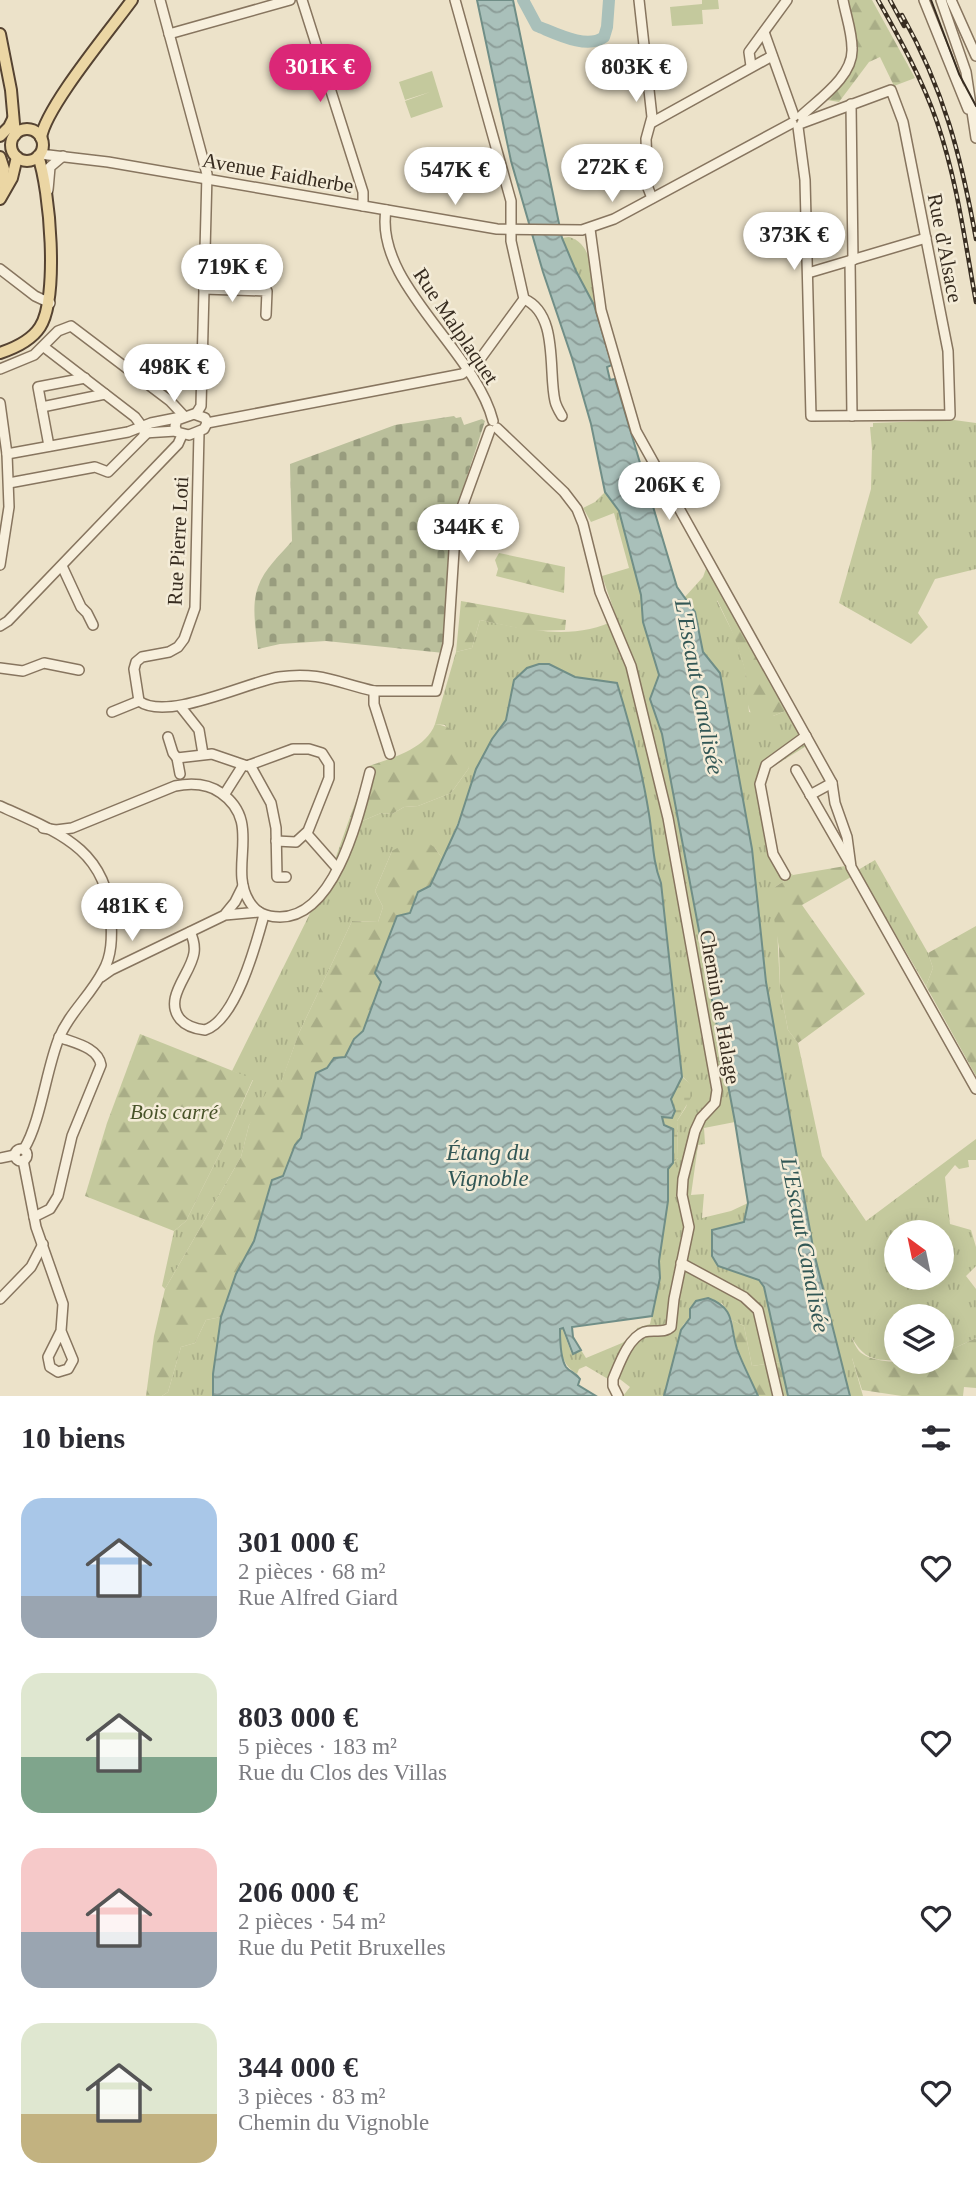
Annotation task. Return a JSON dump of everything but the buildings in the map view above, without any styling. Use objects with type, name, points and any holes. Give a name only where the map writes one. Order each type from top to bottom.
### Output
[{"type":"main road","points":[[2,355],[34,335],[44,320],[50,303],[47,202],[39,155],[44,126],[63,95],[132,0]]},
{"type":"main road","points":[[0,34],[20,123],[14,141]]},
{"type":"main road","points":[[0,198],[12,178],[14,141],[11,90]]},
{"type":"main road","points":[[14,141],[63,95]]},
{"type":"main road","points":[[0,136],[9,127],[13,116]]},
{"type":"main road","points":[[14,141],[41,140]]},
{"type":"main road","points":[[14,141],[28,161],[39,155]]},
{"type":"main road","points":[[0,157],[5,172],[0,198]]},
{"type":"street","points":[[160,0],[207,179],[201,406],[197,414]]},
{"type":"street","points":[[169,34],[290,0]]},
{"type":"street","points":[[302,0],[363,192],[363,206]]},
{"type":"street","points":[[207,423],[455,376],[470,370],[478,362],[524,299],[510,230],[511,201],[455,0]]},
{"type":"street","points":[[639,0],[652,116],[646,139],[648,188],[652,198]]},
{"type":"street","points":[[751,66],[748,54],[787,0]]},
{"type":"street","points":[[797,121],[843,75],[850,62],[852,46],[843,0]]},
{"type":"street","points":[[924,0],[974,126]]},
{"type":"street","points":[[941,0],[966,72],[976,90]]},
{"type":"street","points":[[951,0],[976,56]]},
{"type":"street","points":[[764,32],[797,121],[805,180],[811,416],[852,416],[851,104],[797,121]]},
{"type":"street","points":[[651,123],[772,56]]},
{"type":"street","points":[[966,72],[976,138]]},
{"type":"street","name":"Rue d'Alsace","points":[[851,104],[891,90],[903,122],[948,351],[950,415],[852,416]]},
{"type":"street","name":"Avenue Faidherbe","points":[[39,155],[108,162],[510,230],[578,230],[590,229],[614,219],[797,121]]},
{"type":"street","name":"Avenue Faidherbe","points":[[41,140],[51,148],[94,156],[108,162]]},
{"type":"street","points":[[47,202],[50,167],[63,156]]},
{"type":"street","name":"Rue Malplaquet","points":[[386,210],[384,220],[390,249],[400,275],[470,370],[493,426],[564,492],[577,509],[600,593],[631,666]]},
{"type":"street","points":[[590,229],[601,310],[636,431],[832,783],[835,803],[847,837],[851,867]]},
{"type":"street","points":[[808,273],[926,238]]},
{"type":"street","points":[[0,269],[35,296],[50,303]]},
{"type":"street","points":[[204,289],[267,291],[266,315]]},
{"type":"street","points":[[524,299],[532,303],[545,323],[552,355],[554,399],[562,416]]},
{"type":"street","points":[[0,369],[30,357],[60,328],[74,327],[170,401],[183,417]]},
{"type":"street","points":[[44,346],[135,417],[144,430]]},
{"type":"street","points":[[50,446],[38,387],[85,378]]},
{"type":"street","points":[[42,407],[105,394]]},
{"type":"street","points":[[0,403],[9,483],[8,513],[0,565]]},
{"type":"street","points":[[7,454],[144,430],[197,414],[204,417],[207,423],[206,428],[199,432],[144,430]]},
{"type":"street","points":[[0,626],[62,566],[178,444],[179,433],[175,422],[183,417]]},
{"type":"street","points":[[112,712],[139,701],[146,705],[180,706],[255,682],[287,676],[322,676],[374,691],[436,691],[448,644],[454,548],[459,517],[493,426]]},
{"type":"street","points":[[9,483],[95,467],[108,472],[144,430]]},
{"type":"street","name":"Rue Pierre Loti","points":[[139,701],[134,669],[136,662],[142,657],[166,653],[178,647],[184,639],[195,608],[199,432]]},
{"type":"street","points":[[62,566],[79,605],[88,612],[93,625]]},
{"type":"street","points":[[0,668],[23,671],[44,663],[79,670]]},
{"type":"street","name":"Chemin de Halage","points":[[618,1396],[613,1380],[632,1342],[644,1332],[667,1331],[671,1327],[689,1227],[682,1195],[682,1179],[695,1131],[701,1118],[716,1101],[718,1090],[668,818],[631,666]]},
{"type":"street","points":[[374,691],[374,704],[390,754]]},
{"type":"street","points":[[180,706],[199,730],[203,754]]},
{"type":"street","points":[[785,875],[773,854],[760,784],[764,768],[806,736]]},
{"type":"street","points":[[168,737],[180,774]]},
{"type":"street","points":[[224,795],[246,765],[293,749],[309,749],[324,755],[330,774],[307,834],[293,843],[276,841]]},
{"type":"street","points":[[177,758],[218,755],[246,765],[270,799],[276,841],[277,877],[286,877]]},
{"type":"street","points":[[796,770],[976,1089]]},
{"type":"street","points":[[99,979],[108,971],[225,915],[286,916],[304,910],[322,894],[337,868],[370,772]]},
{"type":"street","points":[[810,795],[832,783]]},
{"type":"street","points":[[44,828],[60,830],[78,826],[179,785],[204,785],[224,795],[237,809],[242,822],[243,886],[248,899],[262,914]]},
{"type":"street","points":[[0,806],[75,844],[94,864],[105,887],[111,914],[110,950],[106,966],[59,1037],[21,1155],[34,1217],[63,1304],[61,1331]]},
{"type":"street","points":[[75,844],[73,835],[78,826]]},
{"type":"street","points":[[307,834],[337,868]]},
{"type":"street","points":[[225,915],[243,886]]},
{"type":"street","points":[[190,932],[194,954],[175,996],[175,1008],[184,1023],[205,1030],[219,1021],[242,982],[254,953],[262,914]]},
{"type":"street","points":[[110,950],[117,958],[126,962]]},
{"type":"street","points":[[34,1217],[47,1211],[57,1199],[72,1136],[101,1065],[94,1052],[59,1037]]},
{"type":"street","points":[[0,1157],[21,1155]]},
{"type":"street","points":[[0,1299],[31,1266],[43,1244]]},
{"type":"street","points":[[681,1263],[744,1297],[757,1308],[778,1396]]},
{"type":"street","points":[[31,1266],[51,1266]]},
{"type":"green space","points":[[702,0],[718,0],[719,9],[702,10],[703,24],[672,26],[670,7],[702,4]]},
{"type":"green space","points":[[847,0],[872,0],[915,78],[894,86],[880,57],[869,62],[839,102],[827,100],[847,74],[856,54],[855,32]]},
{"type":"green space","points":[[432,71],[443,107],[411,118],[405,101],[430,92],[405,100],[399,82]]},
{"type":"green space","points":[[569,237],[584,247],[588,256],[593,275],[594,305],[562,238]]},
{"type":"green space","points":[[461,417],[464,425],[482,419],[485,421],[455,513],[444,653],[326,641],[280,644],[258,649],[254,610],[258,587],[268,568],[292,541],[290,464],[395,425]]},
{"type":"green space","points":[[954,420],[976,423],[976,569],[935,579],[918,613],[928,627],[911,644],[839,603],[871,489],[870,427],[873,427],[873,423]]},
{"type":"green space","points":[[605,492],[619,511],[642,595],[643,622],[659,675],[650,699],[662,734],[735,1122],[704,1128],[705,1144],[698,1145],[691,1195],[704,1194],[702,1218],[731,1211],[748,1203],[744,1222],[718,1266],[759,1280],[764,1287],[781,1362],[752,1366],[744,1326],[732,1320],[722,1303],[690,1318],[683,1325],[664,1396],[623,1396],[630,1387],[612,1373],[608,1379],[586,1366],[579,1369],[577,1374],[562,1356],[562,1328],[571,1352],[573,1354],[581,1350],[586,1358],[622,1343],[636,1333],[637,1328],[650,1324],[660,1278],[659,1261],[668,1201],[668,1168],[678,1158],[677,1121],[686,1107],[692,1086],[682,1076],[661,883],[654,857],[643,781],[617,683],[575,677],[566,672],[510,696],[506,720],[492,739],[443,859],[434,847],[392,851],[375,891],[383,907],[378,922],[352,921],[299,1033],[281,1083],[249,1125],[241,1157],[165,1289],[162,1286],[174,1231],[186,1221],[253,1080],[232,1071],[331,871],[350,817],[360,822],[381,813],[392,814],[404,807],[418,806],[451,793],[469,768],[445,725],[435,724],[456,652],[472,648],[480,620],[532,630],[567,632],[601,626],[617,619],[602,576],[629,568],[614,513],[591,522],[583,508],[595,502]]},
{"type":"green space","points":[[499,553],[565,567],[564,593],[496,576],[498,569],[495,560]]},
{"type":"green space","points":[[707,566],[723,595],[717,601],[736,639],[745,669],[749,712],[773,716],[788,710],[808,745],[769,769],[763,791],[765,811],[776,849],[793,875],[775,887],[780,988],[788,1030],[798,1043],[822,1156],[866,1221],[976,1139],[976,1160],[968,1160],[969,1167],[959,1169],[955,1165],[945,1177],[950,1220],[884,1220],[884,1290],[954,1290],[954,1225],[971,1230],[976,1247],[976,1266],[966,1276],[976,1289],[976,1338],[954,1348],[954,1304],[884,1304],[884,1360],[865,1354],[852,1338],[852,1358],[863,1396],[850,1396],[814,1253],[766,982],[752,849],[720,673],[703,652],[695,612],[684,598],[703,577]]},
{"type":"green space","points":[[723,595],[788,710],[755,719],[751,713],[742,658],[717,600]]},
{"type":"green space","points":[[461,601],[566,620],[565,630],[531,631],[480,620],[472,648],[456,652]]},
{"type":"green space","points":[[435,724],[457,734],[466,752],[469,768],[451,793],[418,806],[404,807],[392,814],[381,813],[360,822],[350,817],[369,766],[398,756],[416,746],[431,733]]},
{"type":"green space","points":[[418,836],[434,847],[443,859],[430,886],[418,892],[363,1031],[354,1040],[345,1057],[334,1058],[327,1068],[316,1074],[301,1138],[295,1145],[283,1176],[267,1195],[254,1241],[236,1274],[221,1317],[206,1320],[195,1343],[181,1347],[168,1392],[162,1396],[146,1396],[154,1336],[165,1289],[241,1157],[249,1125],[267,1091],[281,1082],[299,1033],[352,921],[378,922],[383,907],[375,891],[392,851]]},
{"type":"green space","points":[[875,860],[928,953],[933,968],[926,986],[858,870]]},
{"type":"green space","points":[[845,866],[851,877],[802,905],[865,994],[798,1043],[788,1030],[780,988],[779,948],[771,900],[775,887],[793,875]]},
{"type":"green space","points":[[976,926],[976,1076],[926,986],[933,968],[928,953]]},
{"type":"green space","name":"Bois carré","points":[[140,1034],[253,1079],[186,1221],[174,1231],[85,1196],[107,1123]]},
{"type":"green space","points":[[682,1077],[692,1085],[692,1096],[677,1121],[678,1158],[673,1163],[673,1129],[663,1125],[662,1117],[675,1111],[671,1099]]},
{"type":"green space","points":[[221,1317],[213,1374],[213,1396],[162,1396],[168,1392],[181,1347],[195,1343],[206,1320]]},
{"type":"green space","points":[[732,1320],[744,1326],[752,1366],[781,1362],[788,1396],[758,1396],[736,1346]]},
{"type":"green space","points":[[851,1336],[859,1351],[866,1356],[884,1361],[884,1374],[954,1374],[954,1348],[976,1338],[976,1388],[964,1387],[963,1396],[902,1396],[862,1390],[852,1358]]},
{"type":"water","name":"L'Escaut Canalisée","points":[[477,0],[513,0],[562,238],[594,305],[612,365],[607,367],[610,380],[615,379],[677,587],[695,612],[703,652],[720,673],[752,849],[766,982],[814,1253],[850,1396],[788,1396],[764,1287],[759,1280],[718,1266],[712,1256],[712,1230],[744,1222],[748,1203],[662,734],[650,699],[659,675],[643,622],[641,595],[619,511],[605,492],[591,424],[511,161]]},
{"type":"water","name":"Étang du Vignoble","points":[[549,664],[575,677],[617,683],[639,764],[654,857],[661,883],[682,1077],[671,1099],[675,1111],[672,1118],[662,1117],[664,1125],[673,1129],[673,1163],[668,1169],[668,1201],[659,1261],[660,1278],[652,1316],[572,1327],[573,1337],[581,1350],[573,1354],[563,1328],[560,1329],[561,1354],[566,1367],[580,1379],[578,1385],[596,1396],[213,1396],[213,1374],[221,1317],[236,1274],[254,1241],[272,1180],[283,1176],[295,1145],[301,1138],[316,1073],[327,1068],[334,1058],[345,1057],[354,1039],[363,1031],[381,982],[375,973],[397,916],[410,913],[418,892],[430,886],[458,825],[476,769],[506,720],[514,680],[527,668]]},
{"type":"water","points":[[708,1298],[724,1307],[728,1313],[737,1349],[758,1396],[664,1396],[681,1330],[690,1318],[690,1309],[696,1301]]},
{"type":"waterway","points":[[523,0],[537,26],[571,39],[589,42],[604,37],[609,0]]},
{"type":"tram line","points":[[931,0],[959,74],[976,106]]},
{"type":"railway","points":[[878,0],[918,75],[937,122],[955,189],[976,302]]},
{"type":"railway","points":[[890,0],[904,26]]},
{"type":"railway","points":[[902,15],[929,70],[949,124],[976,239]]}]
